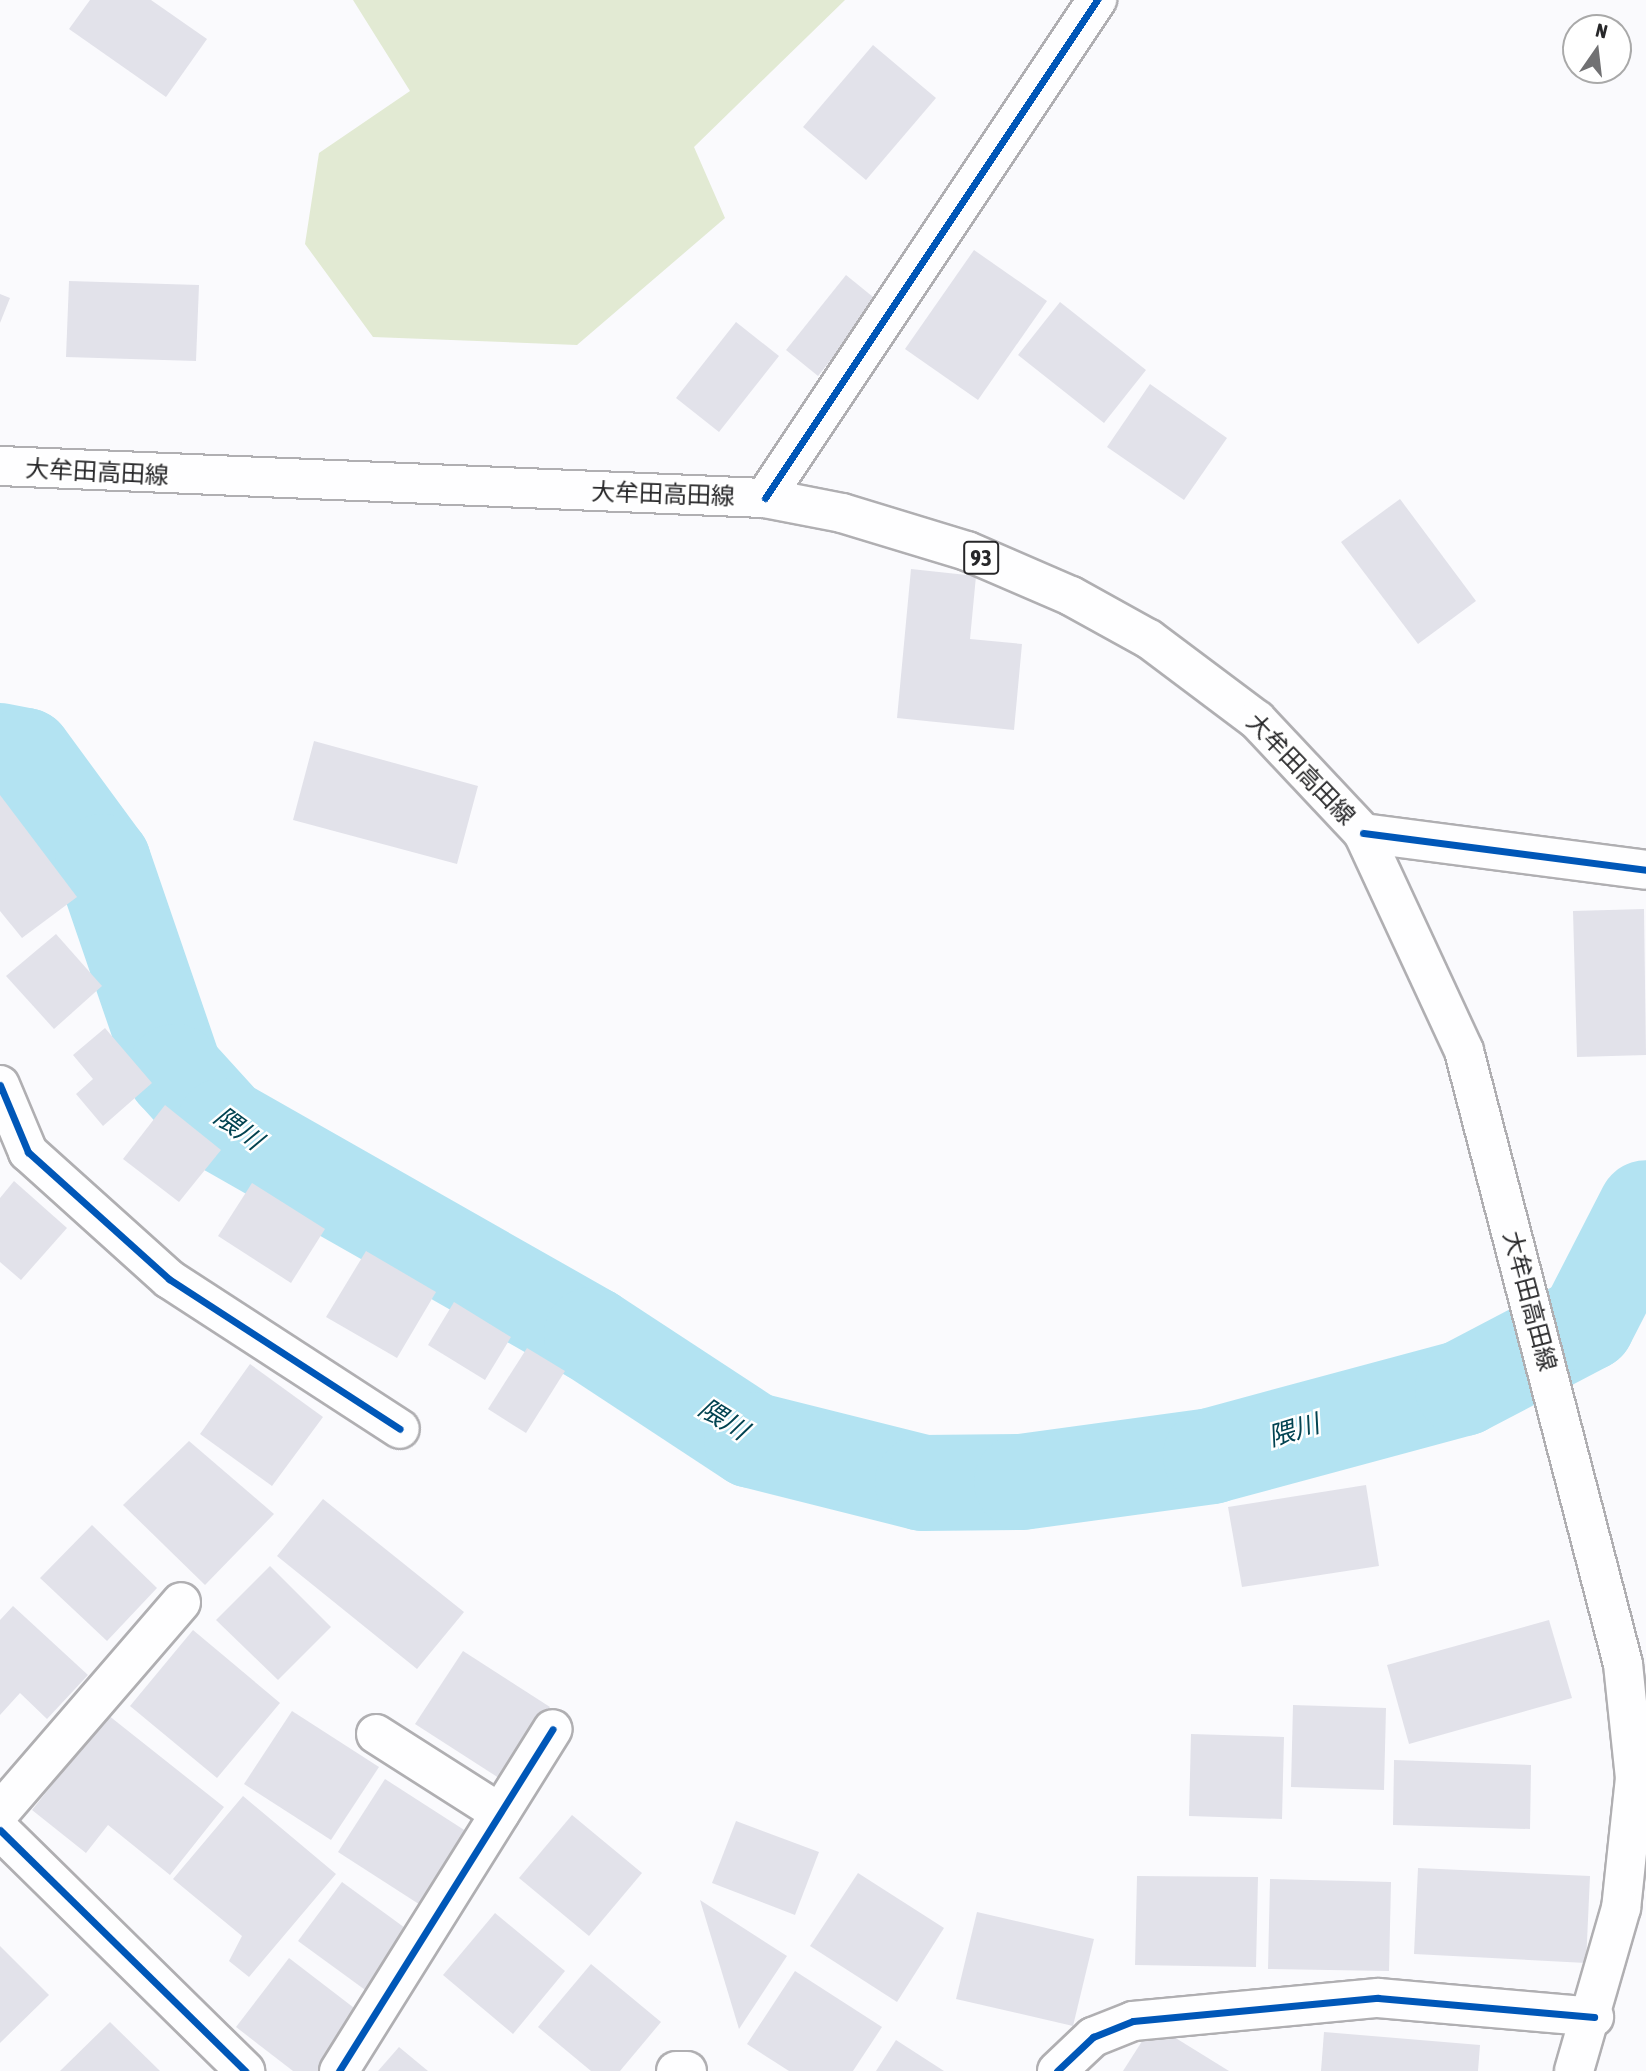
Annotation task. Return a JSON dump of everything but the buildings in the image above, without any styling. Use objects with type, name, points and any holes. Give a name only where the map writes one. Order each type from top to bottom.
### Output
[{"type":"street","points":[[765,498],[1097,0]]},
{"type":"street","name":"大牟田高田線","points":[[0,466],[765,498],[842,513],[967,551],[1071,596],[1149,639],[1257,720],[1363,833],[1464,1051],[1532,1316],[1558,1402],[1623,1664],[1635,1778],[1622,1908],[1594,2017],[1574,2071]]},
{"type":"street","points":[[1363,833],[1646,870]]},
{"type":"street","points":[[0,1085],[29,1152],[169,1279],[400,1429]]},
{"type":"street","points":[[0,1812],[181,1602]]},
{"type":"street","points":[[340,2071],[553,1729]]},
{"type":"street","points":[[376,1734],[500,1813]]},
{"type":"street","points":[[0,1830],[245,2071]]},
{"type":"street","points":[[1058,2071],[1093,2037],[1133,2021],[1378,1998],[1594,2017]]},
{"type":"street","points":[[676,2071],[687,2071]]},
{"type":"green space","points":[[353,0],[845,0],[694,147],[725,218],[577,345],[373,337],[305,244],[319,153],[410,91]]},
{"type":"waterway","name":"隈川","points":[[0,751],[25,756],[103,862],[175,1072],[224,1126],[592,1335],[752,1440],[923,1483],[1022,1482],[1211,1456],[1463,1388],[1587,1323],[1646,1208]]},
{"type":"cycle path","points":[[765,498],[1097,0]]},
{"type":"cycle path","points":[[1363,833],[1646,870]]},
{"type":"cycle path","points":[[0,1085],[28,1152],[169,1279],[400,1429]]},
{"type":"cycle path","points":[[339,2071],[553,1729]]},
{"type":"cycle path","points":[[0,1830],[245,2071]]},
{"type":"cycle path","points":[[1057,2071],[1093,2037],[1133,2021],[1378,1998],[1594,2017]]}]
